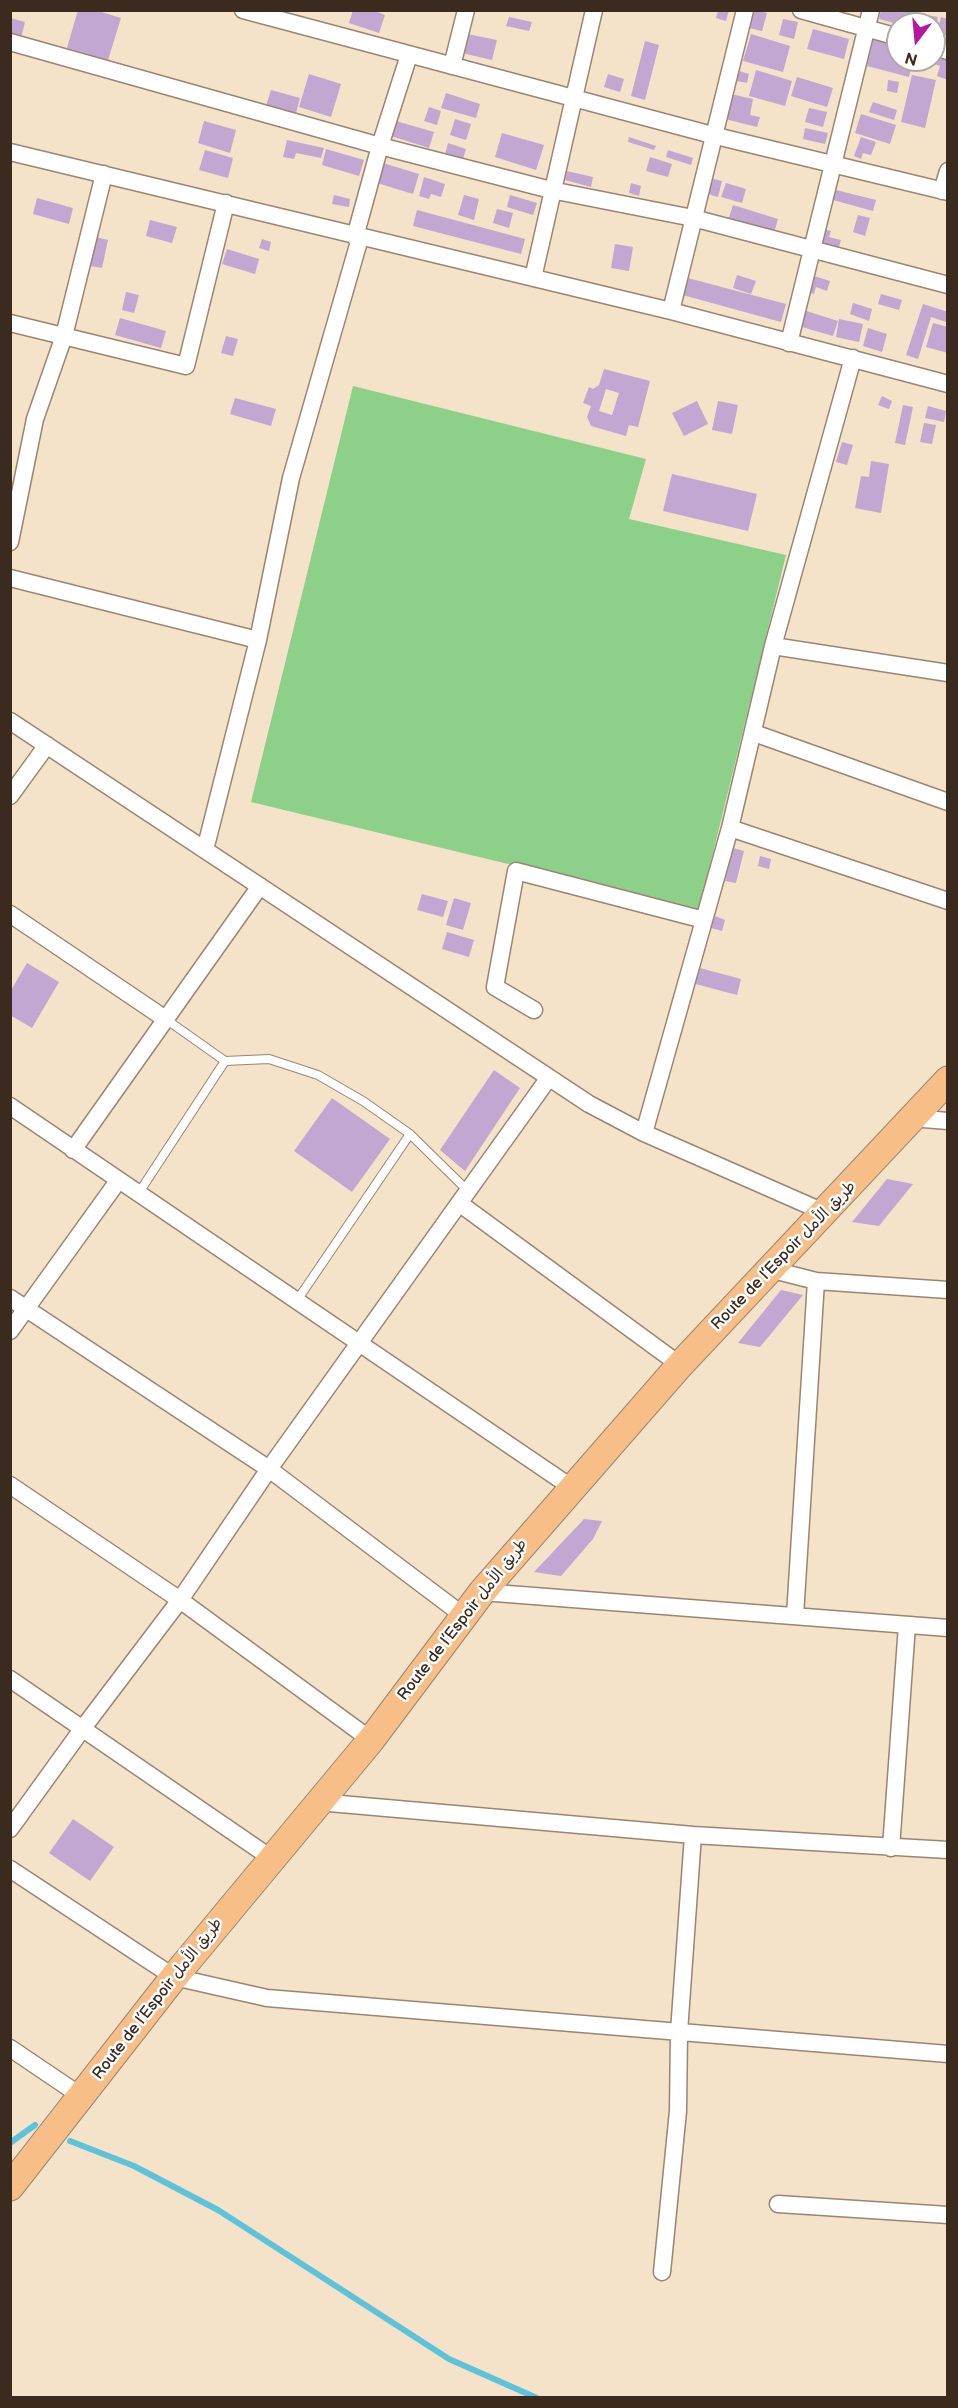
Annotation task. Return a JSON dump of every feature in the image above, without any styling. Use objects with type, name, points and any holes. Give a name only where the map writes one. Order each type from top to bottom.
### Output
[{"type":"highway","name":"Route de l’Espoir طريق الأمل","points":[[10,2187],[174,1977],[371,1740],[482,1592],[571,1487],[680,1365],[826,1213],[948,1080]]},
{"type":"street","points":[[243,10],[716,136],[945,191],[948,171]]},
{"type":"street","points":[[452,66],[466,10]]},
{"type":"street","points":[[533,279],[551,190],[594,10]]},
{"type":"street","points":[[671,311],[693,218],[716,136],[745,10]]},
{"type":"street","points":[[801,10],[886,34]]},
{"type":"street","points":[[789,343],[871,10]]},
{"type":"street","points":[[10,42],[380,146],[551,190],[693,218],[948,285]]},
{"type":"street","points":[[205,850],[258,640],[291,478],[358,237],[380,146],[409,55]]},
{"type":"street","points":[[10,152],[671,311],[948,384]]},
{"type":"street","points":[[10,542],[35,419],[64,336],[104,174]]},
{"type":"street","points":[[10,323],[186,366],[226,203]]},
{"type":"street","points":[[644,1133],[730,828],[773,646],[854,358]]},
{"type":"street","points":[[10,578],[258,640]]},
{"type":"street","points":[[773,646],[948,673]]},
{"type":"street","points":[[10,721],[548,1079],[609,1116],[826,1213]]},
{"type":"street","points":[[754,733],[948,802]]},
{"type":"street","points":[[10,796],[47,745]]},
{"type":"street","points":[[730,828],[948,901]]},
{"type":"street","points":[[534,1010],[495,987],[516,871],[704,920]]},
{"type":"street","points":[[74,1150],[260,886]]},
{"type":"street","points":[[10,914],[167,1020]]},
{"type":"street","points":[[10,1829],[180,1600],[269,1469],[548,1079]]},
{"type":"street","points":[[10,1106],[117,1180],[298,1299],[358,1343],[571,1487]]},
{"type":"street","points":[[911,1119],[948,1121]]},
{"type":"street","points":[[10,1332],[117,1180]]},
{"type":"street","points":[[463,1197],[680,1365]]},
{"type":"street","points":[[770,1269],[816,1281],[948,1290]]},
{"type":"street","points":[[795,1616],[816,1281]]},
{"type":"street","points":[[10,1298],[269,1469],[464,1616]]},
{"type":"street","points":[[10,1485],[180,1600],[371,1740]]},
{"type":"street","points":[[482,1592],[948,1628]]},
{"type":"street","points":[[891,1848],[907,1625]]},
{"type":"street","points":[[10,1679],[271,1858]]},
{"type":"street","points":[[318,1802],[693,1835],[948,1850]]},
{"type":"street","points":[[662,2272],[678,2111],[679,2032],[693,1835]]},
{"type":"street","points":[[10,1869],[174,1977],[267,1998],[948,2054]]},
{"type":"street","points":[[10,2048],[81,2096]]},
{"type":"street","points":[[778,2204],[948,2215]]},
{"type":"lane","points":[[167,1020],[225,1061],[269,1059],[294,1065],[318,1075],[363,1101],[410,1134],[463,1197]]},
{"type":"lane","points":[[138,1194],[225,1061]]},
{"type":"lane","points":[[298,1299],[410,1134]]},
{"type":"green space","points":[[353,386],[646,459],[629,519],[786,555],[699,910],[251,802]]},
{"type":"building","points":[[78,10],[95,10],[121,18],[108,60],[67,48]]},
{"type":"building","points":[[353,10],[372,10],[385,15],[379,33],[349,23]]},
{"type":"building","points":[[718,10],[729,10],[726,21],[716,18]]},
{"type":"building","points":[[753,10],[767,13],[762,31],[749,28]]},
{"type":"building","points":[[881,10],[916,12],[886,12],[886,21],[879,19]]},
{"type":"building","points":[[509,17],[532,22],[529,31],[506,26]]},
{"type":"building","points":[[10,18],[25,22],[21,38],[10,35]]},
{"type":"building","points":[[946,18],[948,19],[948,36],[946,35]]},
{"type":"building","points":[[783,19],[798,22],[794,39],[779,35]]},
{"type":"building","points":[[813,29],[849,39],[844,59],[807,49]]},
{"type":"building","points":[[462,33],[497,40],[492,60],[458,52]]},
{"type":"building","points":[[751,34],[790,46],[783,72],[743,61]]},
{"type":"building","points":[[873,40],[886,43],[886,71],[867,66]]},
{"type":"building","points":[[645,41],[659,45],[645,100],[631,96]]},
{"type":"building","points":[[946,56],[948,57],[948,80],[937,76],[938,72],[946,72]]},
{"type":"building","points":[[756,70],[792,81],[785,106],[749,96]]},
{"type":"building","points":[[739,71],[749,74],[747,83],[737,81]]},
{"type":"building","points":[[890,72],[910,72],[909,77]]},
{"type":"building","points":[[309,74],[341,84],[331,117],[299,107]]},
{"type":"building","points":[[608,74],[624,79],[620,92],[604,87]]},
{"type":"building","points":[[912,75],[936,80],[925,128],[901,122]]},
{"type":"building","points":[[797,77],[833,88],[827,107],[791,96]]},
{"type":"building","points":[[888,80],[899,82],[897,93],[887,91]]},
{"type":"building","points":[[271,90],[300,98],[295,117],[265,109]]},
{"type":"building","points":[[446,93],[480,104],[476,118],[441,108]]},
{"type":"building","points":[[731,94],[753,99],[750,115],[760,117],[757,127],[725,119]]},
{"type":"building","points":[[873,102],[897,110],[894,120],[869,112]]},
{"type":"building","points":[[429,107],[441,111],[437,125],[424,121]]},
{"type":"building","points":[[809,108],[827,112],[823,127],[805,122]]},
{"type":"building","points":[[861,114],[896,125],[890,144],[855,133]]},
{"type":"building","points":[[455,119],[471,124],[466,140],[450,135]]},
{"type":"building","points":[[204,121],[236,130],[230,153],[198,143]]},
{"type":"building","points":[[396,121],[434,132],[429,148],[391,136]]},
{"type":"building","points":[[805,128],[828,133],[825,144],[803,139]]},
{"type":"building","points":[[502,133],[544,145],[536,170],[495,157]]},
{"type":"building","points":[[629,137],[656,146],[654,150],[628,142]]},
{"type":"building","points":[[861,137],[876,142],[871,155],[863,153],[861,159],[854,156]]},
{"type":"building","points":[[287,140],[324,148],[321,158],[296,153],[294,159],[283,157]]},
{"type":"building","points":[[448,143],[466,149],[463,159],[445,154]]},
{"type":"building","points":[[326,149],[364,160],[359,176],[322,165]]},
{"type":"building","points":[[205,150],[233,158],[228,178],[199,170]]},
{"type":"building","points":[[668,150],[693,158],[691,165],[666,157]]},
{"type":"building","points":[[650,157],[672,164],[668,177],[646,171]]},
{"type":"building","points":[[383,163],[419,174],[413,194],[377,183]]},
{"type":"building","points":[[567,171],[593,177],[591,187],[565,180]]},
{"type":"building","points":[[424,177],[445,184],[441,197],[431,194],[429,199],[419,196]]},
{"type":"building","points":[[709,178],[722,181],[718,197],[705,193]]},
{"type":"building","points":[[631,183],[641,186],[639,196],[629,193]]},
{"type":"building","points":[[726,183],[746,189],[742,203],[721,197]]},
{"type":"building","points":[[836,190],[876,200],[873,211],[833,200]]},
{"type":"building","points":[[334,195],[350,199],[349,207],[332,204]]},
{"type":"building","points":[[464,195],[479,199],[474,220],[458,215]]},
{"type":"building","points":[[510,195],[537,203],[533,215],[507,207]]},
{"type":"building","points":[[37,198],[73,208],[69,224],[33,214]]},
{"type":"building","points":[[733,205],[778,219],[774,233],[728,220]]},
{"type":"building","points":[[497,209],[513,213],[509,228],[493,223]]},
{"type":"building","points":[[417,210],[525,239],[521,254],[413,226]]},
{"type":"building","points":[[858,215],[870,218],[865,236],[853,232]]},
{"type":"building","points":[[150,220],[177,227],[172,243],[146,236]]},
{"type":"building","points":[[820,228],[831,231],[829,237],[841,240],[838,250],[816,243]]},
{"type":"building","points":[[96,237],[108,240],[102,268],[90,266]]},
{"type":"building","points":[[262,239],[271,242],[269,251],[259,248]]},
{"type":"building","points":[[615,244],[633,247],[629,271],[611,268]]},
{"type":"building","points":[[227,249],[259,259],[255,274],[222,264]]},
{"type":"building","points":[[808,274],[830,281],[827,291],[816,287],[814,294],[803,291]]},
{"type":"building","points":[[737,275],[756,281],[751,294],[733,288]]},
{"type":"building","points":[[684,277],[786,304],[781,322],[679,294]]},
{"type":"building","points":[[126,292],[139,295],[134,313],[122,310]]},
{"type":"building","points":[[881,294],[902,300],[899,310],[878,304]]},
{"type":"building","points":[[853,303],[872,309],[869,321],[850,314]]},
{"type":"building","points":[[923,304],[948,312],[948,317],[946,322],[931,317],[918,359],[906,355]]},
{"type":"building","points":[[800,309],[838,321],[833,336],[795,325]]},
{"type":"building","points":[[120,318],[166,331],[161,348],[115,335]]},
{"type":"building","points":[[839,319],[863,324],[859,342],[836,337]]},
{"type":"building","points":[[933,323],[948,327],[948,353],[926,347]]},
{"type":"building","points":[[868,328],[887,334],[882,352],[863,346]]},
{"type":"building","points":[[226,336],[238,339],[233,356],[221,353]]},
{"type":"building","points":[[604,369],[650,381],[638,427],[629,425],[626,436],[591,426],[587,417],[591,406],[583,403],[589,387],[593,389],[599,385]],"holes":[[[606,389],[619,393],[612,415],[599,411]]]},
{"type":"building","points":[[882,396],[892,401],[889,409],[878,405]]},
{"type":"building","points":[[235,398],[276,409],[271,426],[230,414]]},
{"type":"building","points":[[697,401],[708,424],[684,436],[672,413]]},
{"type":"building","points":[[718,401],[738,405],[732,434],[712,430]]},
{"type":"building","points":[[903,405],[913,407],[905,445],[895,443]]},
{"type":"building","points":[[928,406],[946,411],[944,422],[925,418]]},
{"type":"building","points":[[924,423],[936,425],[932,444],[920,442]]},
{"type":"building","points":[[842,442],[853,445],[847,465],[836,462]]},
{"type":"building","points":[[871,461],[889,464],[881,513],[855,508],[861,476],[869,477]]},
{"type":"building","points":[[672,474],[757,494],[748,531],[663,511]]},
{"type":"building","points":[[733,848],[744,851],[736,883],[725,881]]},
{"type":"building","points":[[760,856],[771,859],[769,869],[758,866]]},
{"type":"building","points":[[422,894],[448,901],[443,917],[417,910]]},
{"type":"building","points":[[454,898],[471,903],[463,930],[446,925]]},
{"type":"building","points":[[715,916],[725,920],[722,931],[711,928]]},
{"type":"building","points":[[447,932],[474,940],[469,957],[442,949]]},
{"type":"building","points":[[27,963],[59,982],[32,1028],[10,1015],[10,992]]},
{"type":"building","points":[[696,967],[741,979],[737,995],[692,983]]},
{"type":"building","points":[[494,1070],[520,1088],[465,1171],[440,1150]]},
{"type":"building","points":[[332,1098],[390,1139],[352,1192],[294,1151]]},
{"type":"building","points":[[887,1179],[913,1184],[879,1226],[852,1222]]},
{"type":"building","points":[[781,1290],[803,1295],[760,1347],[738,1343]]},
{"type":"building","points":[[584,1519],[602,1521],[593,1539],[561,1576],[534,1572]]},
{"type":"building","points":[[73,1819],[114,1847],[90,1881],[49,1853]]},
{"type":"waterway","points":[[10,2143],[35,2125]]},
{"type":"waterway","points":[[70,2141],[134,2166],[218,2210],[449,2359],[537,2398]]}]
